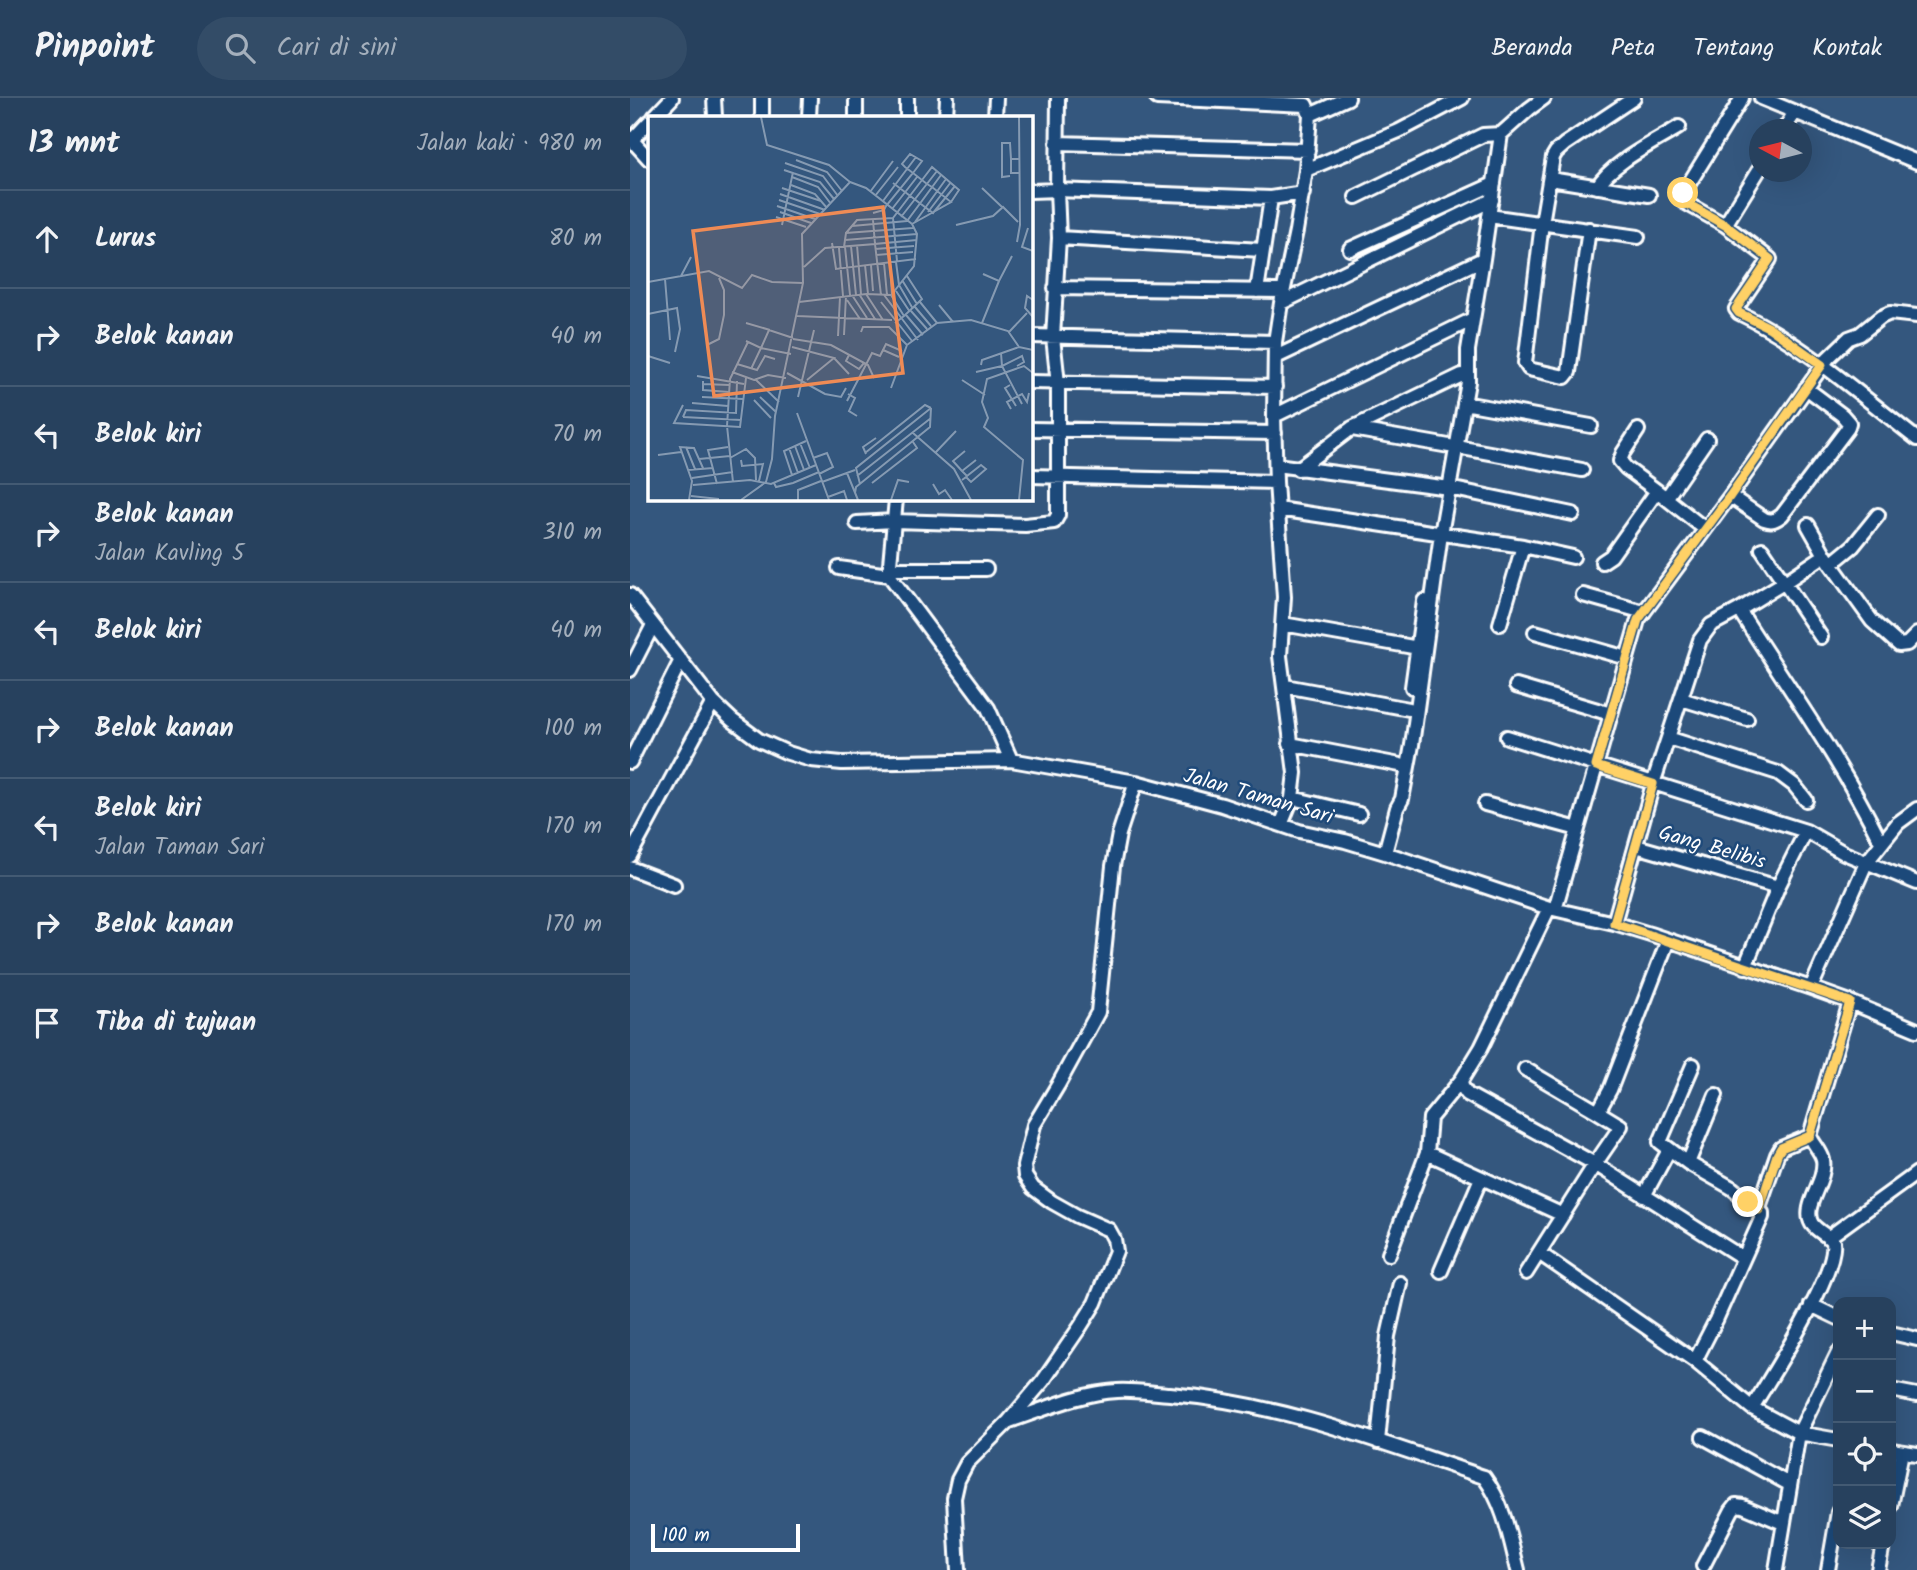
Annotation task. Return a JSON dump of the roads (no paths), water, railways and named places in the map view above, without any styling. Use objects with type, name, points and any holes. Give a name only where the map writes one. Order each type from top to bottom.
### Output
[{"type":"street","points":[[659,110],[672,98]]},
{"type":"street","points":[[715,98],[715,116]]},
{"type":"street","points":[[762,98],[762,116]]},
{"type":"street","points":[[809,116],[810,98]]},
{"type":"street","points":[[856,98],[856,116]]},
{"type":"street","points":[[907,98],[907,116]]},
{"type":"street","points":[[946,116],[947,98]]},
{"type":"street","points":[[995,116],[996,98]]},
{"type":"street","points":[[857,523],[894,521],[1025,525],[1054,522],[1058,515],[1058,384],[1053,337],[1059,238],[1056,143],[1058,98]]},
{"type":"street","points":[[1157,98],[1306,106],[1348,98]]},
{"type":"street","points":[[1306,170],[1399,131],[1462,98]]},
{"type":"street","points":[[1385,853],[1402,799],[1438,533],[1466,371],[1501,134],[1525,104],[1544,98]]},
{"type":"street","points":[[1589,229],[1569,372],[1565,377],[1529,369],[1525,363],[1553,157],[1556,152],[1634,98]]},
{"type":"street","points":[[1742,98],[1680,198],[1725,225],[1770,259],[1736,309],[1825,362],[1917,439]]},
{"type":"street","points":[[1761,98],[1917,162]]},
{"type":"street","points":[[1281,825],[1292,797],[1295,773],[1280,656],[1284,597],[1276,482],[1275,342],[1303,193],[1308,150],[1306,106]]},
{"type":"street","points":[[1791,119],[1796,112]]},
{"type":"street","points":[[648,123],[631,139],[648,158]]},
{"type":"street","points":[[1597,187],[1606,174],[1679,127]]},
{"type":"street","points":[[1356,197],[1483,135],[1501,134]]},
{"type":"street","points":[[1056,143],[1308,150]]},
{"type":"street","points":[[1550,179],[1649,195]]},
{"type":"street","points":[[1725,225],[1752,182]]},
{"type":"street","points":[[1350,249],[1493,184]]},
{"type":"street","points":[[1032,191],[1271,198],[1303,193]]},
{"type":"street","points":[[1257,291],[1271,198]]},
{"type":"street","points":[[1055,288],[1257,291],[1282,297],[1492,200]]},
{"type":"street","points":[[1489,216],[1639,237]]},
{"type":"street","points":[[1059,238],[1262,250]]},
{"type":"street","points":[[1276,358],[1483,259]]},
{"type":"street","points":[[1389,1254],[1427,1153],[1430,1118],[1462,1079],[1482,1048],[1552,909],[1578,829],[1638,620],[1825,362],[1849,338],[1860,334],[1881,317],[1890,313],[1917,316]]},
{"type":"street","points":[[1275,416],[1473,319]]},
{"type":"street","points":[[1032,336],[1275,342]]},
{"type":"street","points":[[1453,446],[1465,403],[1466,371]]},
{"type":"street","points":[[1298,469],[1352,428],[1466,371]]},
{"type":"street","points":[[1032,382],[1275,387]]},
{"type":"street","points":[[1730,496],[1764,519],[1776,519],[1782,515],[1847,429],[1849,423],[1842,415],[1806,388]]},
{"type":"street","points":[[1465,403],[1591,426]]},
{"type":"street","points":[[1352,428],[1582,470]]},
{"type":"street","points":[[1032,429],[1275,433]]},
{"type":"street","points":[[1638,430],[1620,461],[1705,529]]},
{"type":"street","points":[[1602,562],[1612,556],[1707,439]]},
{"type":"street","points":[[1276,465],[1446,488],[1573,514]]},
{"type":"street","points":[[1032,476],[1276,482]]},
{"type":"street","points":[[896,500],[890,572],[988,708],[1011,760]]},
{"type":"street","points":[[1278,509],[1523,546],[1573,557]]},
{"type":"street","points":[[1614,923],[1653,784],[1700,640],[1711,625],[1853,546],[1878,515]]},
{"type":"street","points":[[1808,525],[1828,559],[1872,621],[1899,645],[1907,644],[1917,634]]},
{"type":"street","points":[[1500,624],[1523,546]]},
{"type":"street","points":[[1762,549],[1821,637]]},
{"type":"street","points":[[839,568],[890,572],[986,569]]},
{"type":"street","name":"Jalan Taman Sari","points":[[630,595],[713,702],[759,740],[788,753],[811,760],[842,763],[1011,760],[1136,782],[1385,853],[1552,909],[1614,923],[1668,940],[1850,1002],[1917,1030]]},
{"type":"street","points":[[1583,595],[1644,612]]},
{"type":"street","points":[[1739,610],[1821,735],[1862,803],[1881,842]]},
{"type":"street","points":[[1283,624],[1421,649]]},
{"type":"street","points":[[630,670],[653,625]]},
{"type":"street","points":[[1535,632],[1627,659]]},
{"type":"street","points":[[630,762],[681,660]]},
{"type":"street","points":[[1397,808],[1395,795],[1400,765],[1408,745],[1409,709],[1417,683]]},
{"type":"street","points":[[1284,686],[1409,709]]},
{"type":"street","points":[[1516,686],[1611,714]]},
{"type":"street","points":[[1681,699],[1747,719]]},
{"type":"street","points":[[630,856],[713,702]]},
{"type":"street","points":[[1507,737],[1806,831],[1844,853],[1917,883]]},
{"type":"street","points":[[1668,738],[1778,773],[1794,785],[1806,800]]},
{"type":"street","points":[[1290,744],[1400,765]]},
{"type":"street","points":[[958,1570],[955,1489],[967,1463],[1009,1421],[1043,1381],[1080,1327],[1100,1291],[1116,1251],[1109,1230],[1077,1216],[1033,1188],[1025,1176],[1024,1166],[1034,1125],[1098,1012],[1113,866],[1119,834],[1136,782]]},
{"type":"street","points":[[1292,797],[1359,814]]},
{"type":"street","points":[[1485,804],[1578,829]]},
{"type":"street","points":[[1811,988],[1866,863],[1881,842],[1917,808]]},
{"type":"street","points":[[1745,967],[1778,887],[1806,831]]},
{"type":"street","name":"Gang Belibis","points":[[1636,846],[1778,887]]},
{"type":"street","points":[[630,868],[674,885]]},
{"type":"street","points":[[1598,1112],[1610,1090],[1668,940]]},
{"type":"street","points":[[1752,1408],[1811,1304],[1828,1270],[1834,1250],[1833,1242],[1813,1226],[1809,1216],[1822,1178],[1823,1161],[1810,1136],[1850,1002]]},
{"type":"street","points":[[1693,1065],[1660,1142],[1688,1163],[1732,1188],[1762,1213],[1716,1320],[1695,1361]]},
{"type":"street","points":[[1525,1069],[1621,1126],[1526,1273]]},
{"type":"street","points":[[1462,1079],[1461,1085],[1467,1094],[1595,1164],[1743,1258]]},
{"type":"street","points":[[1688,1163],[1716,1095]]},
{"type":"street","points":[[1759,1210],[1781,1148],[1810,1136]]},
{"type":"street","points":[[1644,1196],[1670,1150]]},
{"type":"street","points":[[1427,1153],[1563,1215]]},
{"type":"street","points":[[1829,1237],[1917,1173]]},
{"type":"street","points":[[1441,1271],[1481,1178]]},
{"type":"street","points":[[1539,1253],[1695,1361],[1752,1408],[1799,1433],[1833,1439]]},
{"type":"street","points":[[1378,1441],[1388,1336],[1400,1283]]},
{"type":"street","points":[[1811,1304],[1833,1315]]},
{"type":"street","points":[[1896,1334],[1917,1339]]},
{"type":"street","points":[[1776,1570],[1799,1433],[1832,1380],[1836,1360]]},
{"type":"street","points":[[1009,1421],[1079,1399],[1119,1391],[1197,1396],[1259,1406],[1307,1419],[1484,1477],[1500,1503],[1518,1570]]},
{"type":"street","points":[[1896,1391],[1917,1395]]},
{"type":"street","points":[[1703,1437],[1789,1484]]},
{"type":"street","points":[[1896,1451],[1917,1454]]},
{"type":"street","points":[[1703,1566],[1736,1505],[1783,1523]]},
{"type":"street","points":[[1828,1570],[1833,1541]]},
{"type":"street","points":[[1878,1570],[1882,1549]]}]
